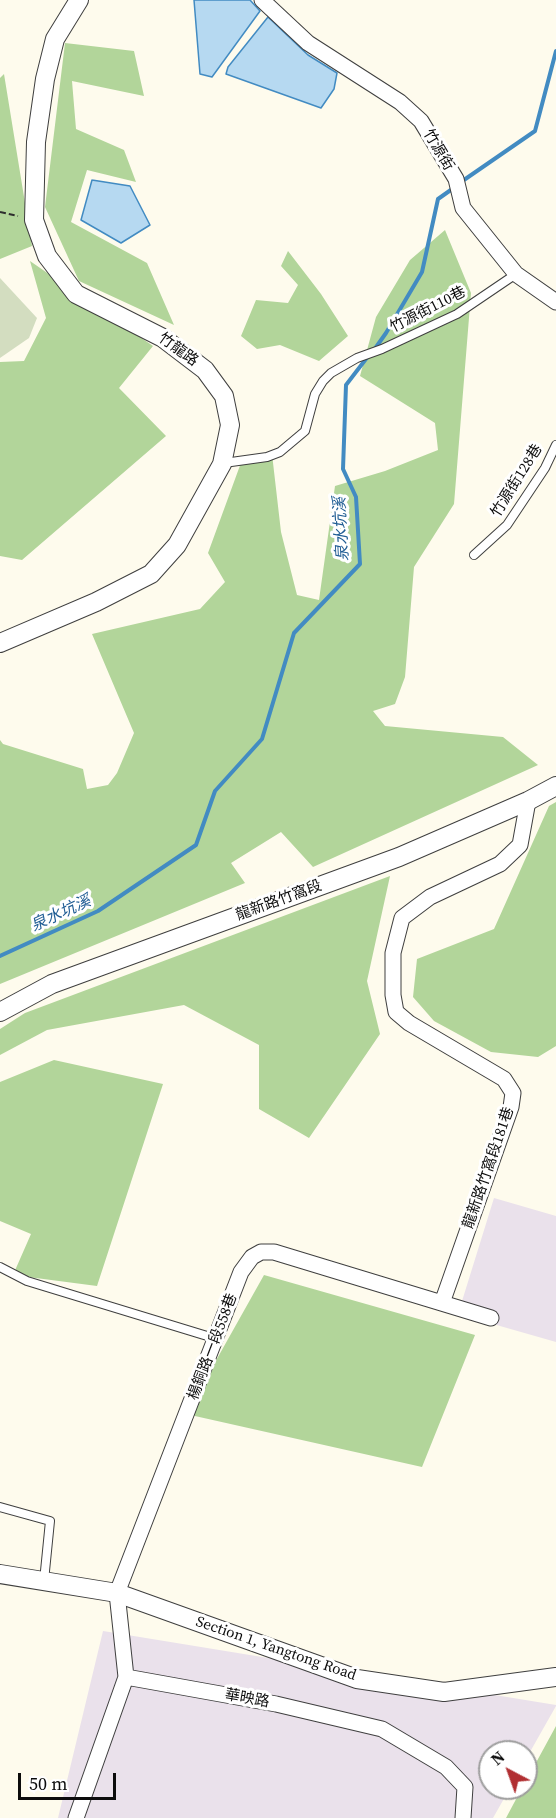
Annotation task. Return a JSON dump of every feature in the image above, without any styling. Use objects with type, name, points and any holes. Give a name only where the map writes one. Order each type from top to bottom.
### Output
[{"type":"street","name":"竹龍路","points":[[0,643],[96,602],[151,574],[177,545],[222,464],[230,425],[224,396],[205,370],[163,338],[76,294],[47,256],[33,220],[36,142],[45,79],[54,39],[79,0]]},
{"type":"street","name":"竹源街","points":[[262,0],[308,44],[400,102],[421,121],[457,187],[463,208],[516,274],[556,302]]},
{"type":"street","name":"龍新路竹窩段","points":[[0,1012],[52,984],[399,857],[528,801],[556,786]]},
{"type":"street","name":"龍新路竹窩段181巷","points":[[442,1303],[512,1107],[513,1093],[504,1079],[409,1023],[396,1012],[393,995],[393,953],[402,918],[430,897],[500,864],[520,845],[528,801]]},
{"type":"street","name":"楊銅路一段558巷","points":[[126,1677],[117,1593],[241,1272],[252,1257],[261,1252],[274,1252],[491,1318]]},
{"type":"street","name":"Section 1, Yangtong Road","points":[[0,1574],[117,1593],[357,1679],[444,1692],[556,1677]]},
{"type":"street","points":[[76,1818],[126,1677]]},
{"type":"street","name":"華映路","points":[[126,1677],[276,1704],[382,1729],[446,1767],[465,1787],[463,1818]]},
{"type":"lane","name":"竹源街110巷","points":[[222,464],[267,457],[290,446],[305,430],[315,394],[323,381],[357,358],[382,350],[457,314],[516,274]]},
{"type":"lane","name":"竹源街128巷","points":[[474,555],[507,525],[545,468],[556,445]]},
{"type":"lane","points":[[0,1267],[27,1281],[217,1339]]},
{"type":"lane","points":[[0,1507],[50,1521],[44,1581]]},
{"type":"path","points":[[0,212],[33,220]]},
{"type":"shaded area","points":[[494,1198],[556,1216],[556,1342],[458,1314]]},
{"type":"shaded area","points":[[103,1631],[556,1705],[537,1740],[478,1740],[478,1800],[503,1800],[493,1818],[58,1818]]},
{"type":"green space","points":[[65,43],[134,51],[144,96],[72,81],[76,129],[124,150],[136,182],[87,170],[71,222],[147,263],[174,325],[79,281],[45,207]]},
{"type":"green space","points":[[4,74],[32,246],[0,259],[0,78]]},
{"type":"green space","points":[[445,230],[471,293],[454,504],[414,567],[405,677],[395,704],[373,711],[385,726],[503,737],[538,765],[313,867],[281,832],[231,863],[245,883],[0,984],[0,740],[3,744],[83,769],[87,789],[108,785],[117,773],[134,733],[92,634],[200,609],[225,582],[208,553],[242,460],[272,454],[281,532],[297,595],[319,600],[335,486],[385,471],[438,450],[435,423],[360,376],[376,317],[410,260]]},
{"type":"green space","points":[[288,251],[321,294],[348,336],[319,361],[280,345],[257,349],[241,336],[256,300],[288,303],[298,285],[281,266]]},
{"type":"green space","points":[[30,261],[153,346],[119,388],[166,436],[22,560],[0,556],[0,362],[24,361],[46,318]]},
{"type":"green space","points":[[0,278],[37,318],[29,338],[0,358]]},
{"type":"green space","points":[[556,802],[556,1046],[538,1057],[491,1052],[434,1021],[413,997],[417,959],[494,929],[549,806]]},
{"type":"green space","points":[[390,876],[367,981],[380,1034],[309,1138],[259,1109],[259,1045],[184,1005],[47,1030],[0,1055],[0,1029],[25,1013]]},
{"type":"green space","points":[[54,1060],[163,1084],[97,1286],[13,1275],[31,1234],[0,1221],[0,1082]]},
{"type":"green space","points":[[264,1275],[475,1335],[422,1467],[186,1414]]},
{"type":"green space","points":[[556,1726],[556,1818],[506,1818],[516,1800],[538,1800],[538,1759]]},
{"type":"water","points":[[194,0],[250,0],[260,11],[212,77],[200,74]]},
{"type":"water","points":[[268,17],[308,55],[337,73],[334,89],[321,108],[226,74],[228,67]]},
{"type":"water","points":[[92,180],[130,186],[150,225],[121,243],[81,220]]},
{"type":"waterway","name":"泉水坑溪","points":[[461,182],[535,131],[556,51]]},
{"type":"waterway","name":"泉水坑溪","points":[[374,350],[422,272],[438,199],[455,187]]},
{"type":"waterway","name":"泉水坑溪","points":[[0,956],[98,911],[196,845],[215,791],[262,739],[294,633],[360,564],[356,497],[343,469],[346,385],[369,355]]}]
